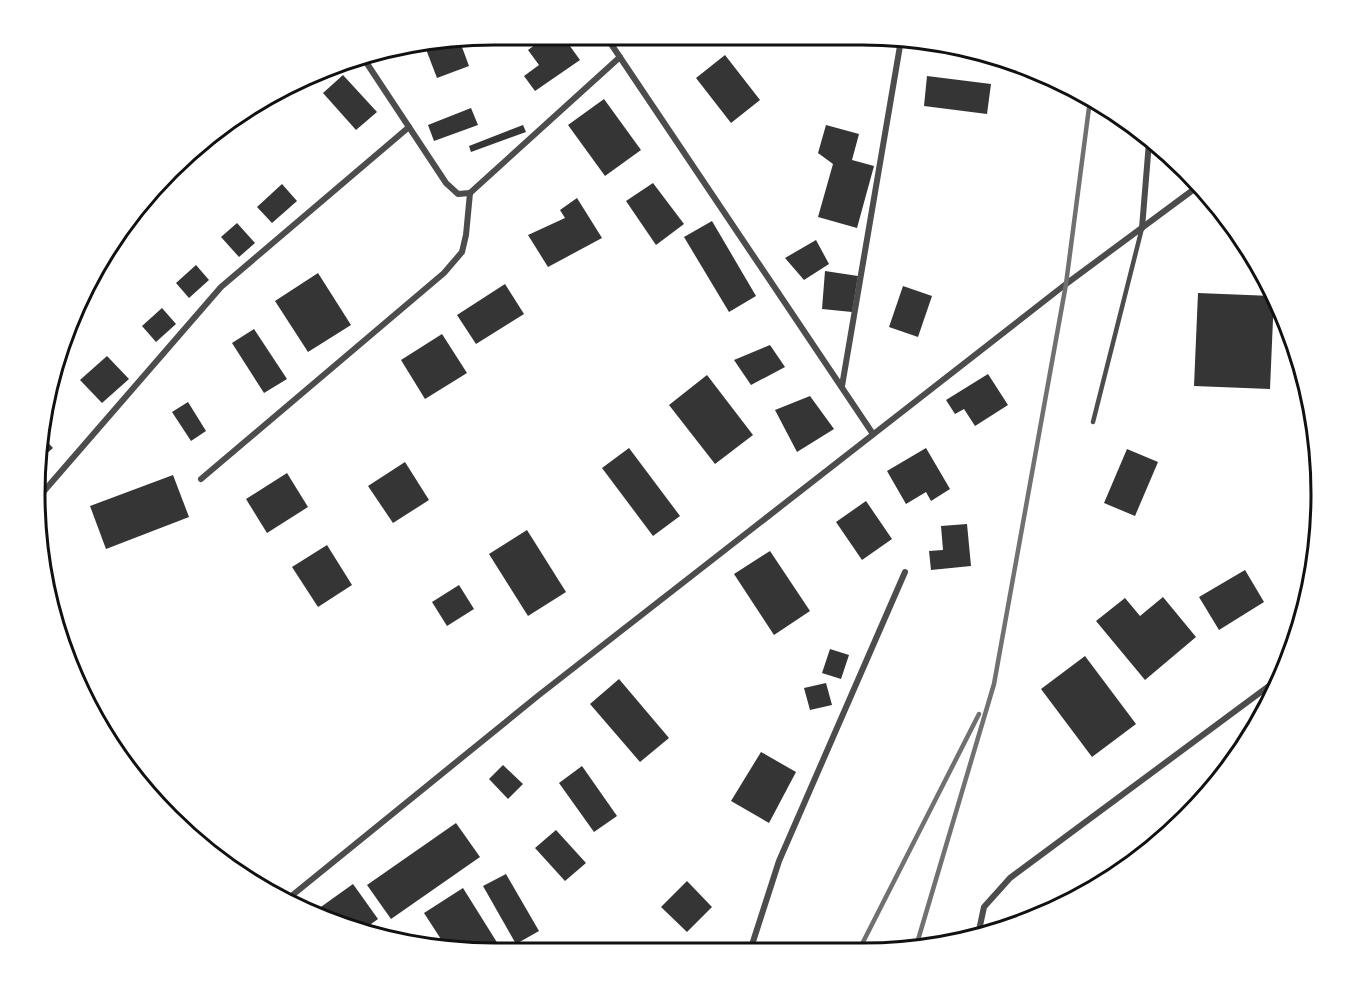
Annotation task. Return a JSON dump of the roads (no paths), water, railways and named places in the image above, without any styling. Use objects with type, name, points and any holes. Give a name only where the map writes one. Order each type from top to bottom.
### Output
[{"type":"street","points":[[612,45],[873,434]]},
{"type":"street","points":[[842,387],[900,47]]},
{"type":"street","points":[[367,64],[446,183],[458,194],[470,193],[620,57]]},
{"type":"street","points":[[45,490],[221,287],[409,127]]},
{"type":"street","points":[[1142,228],[1148,149]]},
{"type":"street","points":[[292,895],[539,695],[873,434],[1192,190]]},
{"type":"street","points":[[201,479],[444,273],[462,252],[470,193]]},
{"type":"street","points":[[753,943],[779,861],[905,572]]},
{"type":"street","points":[[979,928],[984,908],[1010,878],[1268,687]]},
{"type":"lane","points":[[1093,422],[1142,228]]},
{"type":"railway","points":[[918,939],[994,684],[1066,284],[1089,106]]},
{"type":"railway","points":[[863,943],[979,714]]}]
